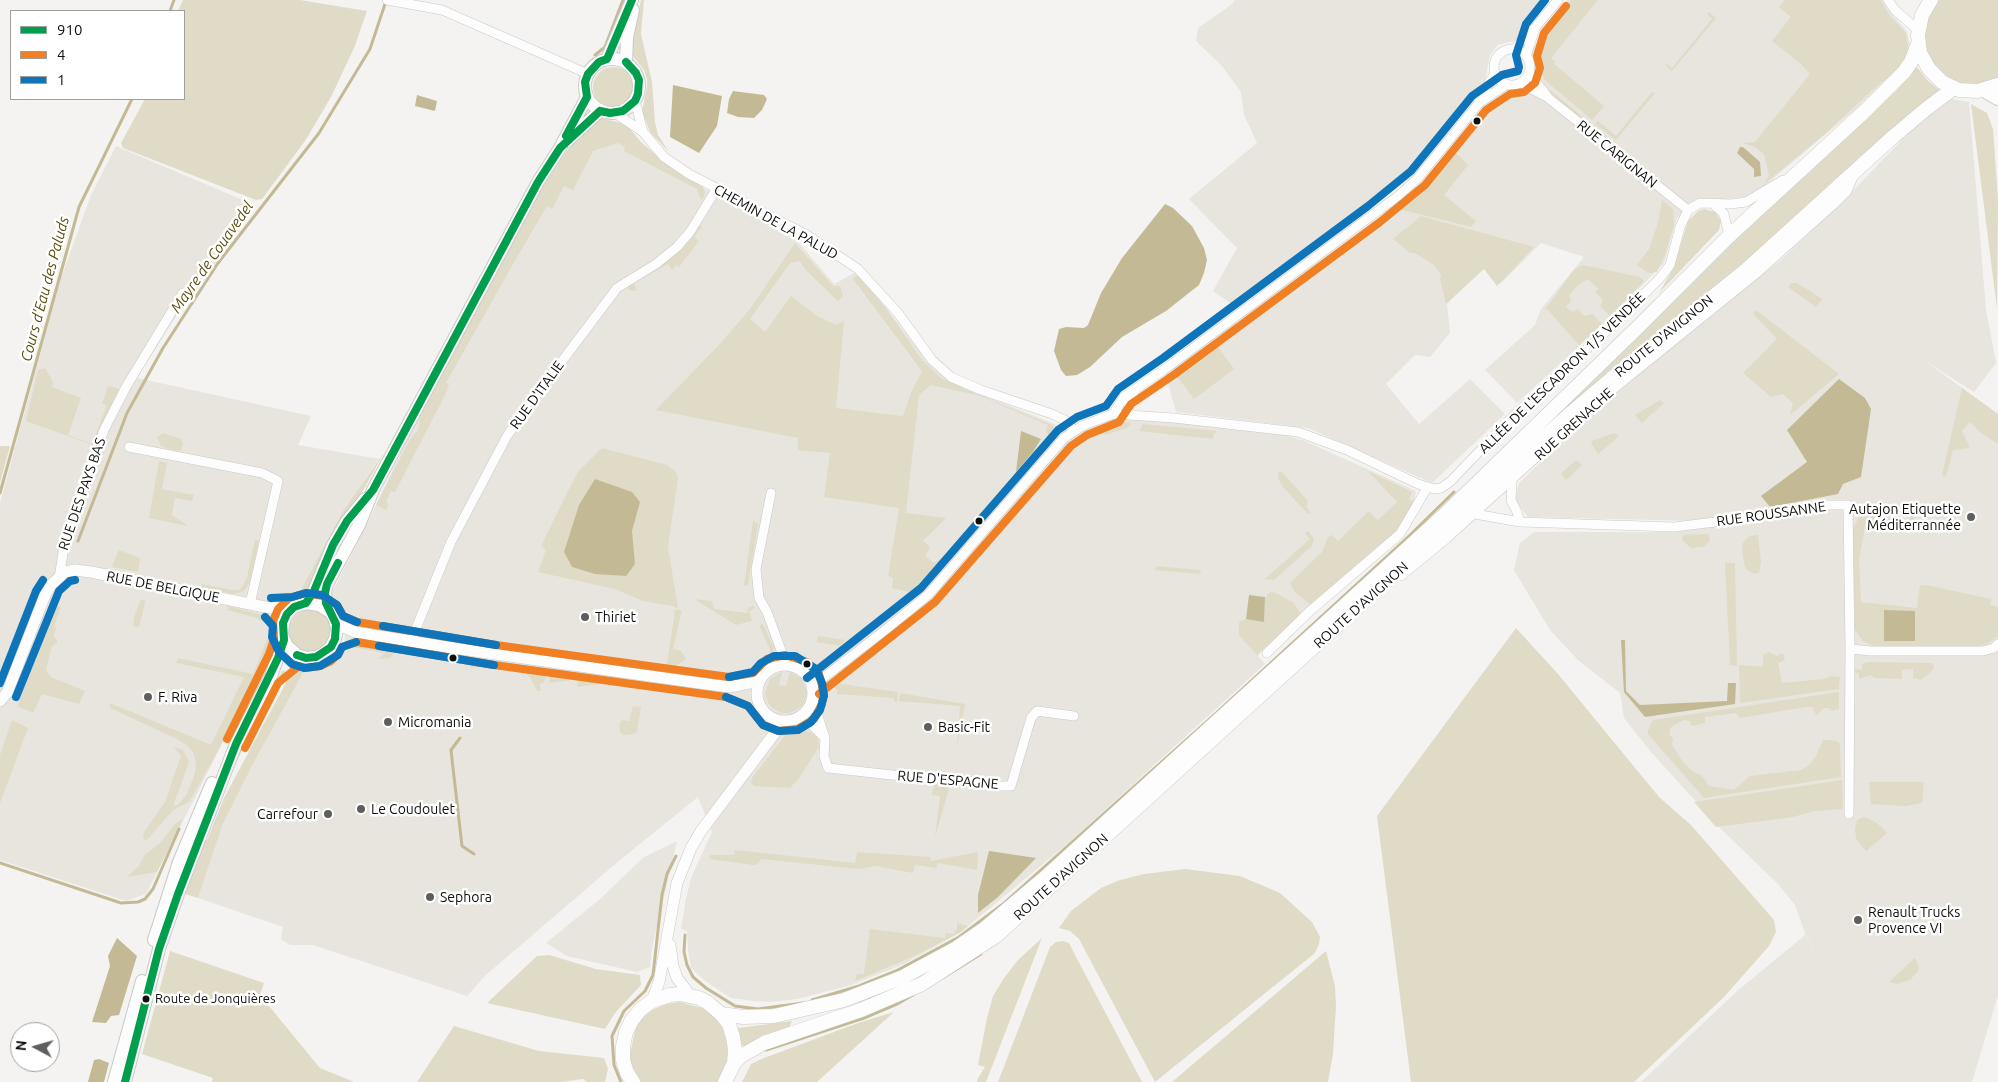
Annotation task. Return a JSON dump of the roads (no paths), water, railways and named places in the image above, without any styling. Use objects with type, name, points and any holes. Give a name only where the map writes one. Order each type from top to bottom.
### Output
[{"type":"main road","points":[[607,59],[634,0]]},
{"type":"main road","points":[[626,62],[627,37],[634,0]]},
{"type":"main road","name":"ROUTE D'AVIGNON","points":[[721,1014],[742,1018],[774,1016],[844,1000],[903,977],[955,949],[984,929],[1062,862],[1427,530],[1636,329],[1729,236],[1865,111],[1904,72],[1911,62],[1924,11],[1931,0]]},
{"type":"main road","points":[[1918,37],[1922,57],[1928,69],[1938,79],[1954,88],[1969,91],[1994,91]]},
{"type":"main road","points":[[607,59],[618,59],[626,62],[636,73],[639,80],[638,94],[635,101],[623,111],[615,113],[600,111],[593,106],[587,97],[585,82],[588,74],[599,62],[607,59]]},
{"type":"main road","name":"ROUTE D'AVIGNON","points":[[734,1063],[741,1056],[764,1043],[861,1010],[922,984],[996,936],[1571,413],[1744,271],[1862,164],[1926,109],[1954,88]]},
{"type":"main road","points":[[330,612],[320,605],[306,603],[294,607],[287,614],[283,623],[282,634],[287,646],[297,655],[306,658],[324,654],[331,647],[335,639],[336,624],[330,612],[325,593],[327,584],[358,525],[372,490],[538,182],[560,148],[587,97]]},
{"type":"main road","points":[[560,148],[600,111]]},
{"type":"main road","points":[[306,603],[314,592],[333,544],[347,521],[372,490]]},
{"type":"main road","points":[[114,1082],[179,862],[212,783],[236,744],[271,676],[284,640]]},
{"type":"main road","points":[[271,676],[297,655]]},
{"type":"main road","points":[[125,1082],[147,993],[174,902],[236,744]]},
{"type":"main road","points":[[158,930],[174,902]]},
{"type":"main road","points":[[633,1082],[627,1073],[624,1060],[623,1046],[626,1032],[632,1020],[641,1010],[652,1001],[670,995],[690,996],[707,1002],[729,1024],[735,1050],[734,1063],[725,1082]]},
{"type":"street","points":[[1479,103],[1481,96],[1495,73],[1497,58],[1505,51],[1515,49],[1526,34],[1534,28],[1558,0]]},
{"type":"street","points":[[1888,0],[1918,37]]},
{"type":"street","points":[[391,1],[442,10],[588,74]]},
{"type":"street","points":[[1113,414],[1119,402],[1136,388],[1169,366],[1398,196],[1418,178],[1479,103],[1508,84],[1520,83],[1529,73],[1530,67],[1526,56],[1534,28]]},
{"type":"street","points":[[1515,49],[1526,56]]},
{"type":"street","points":[[1495,73],[1498,78],[1508,84]]},
{"type":"street","name":"RUE CARIGNAN","points":[[1529,73],[1548,97]]},
{"type":"street","name":"RUE CARIGNAN","points":[[1520,83],[1548,97],[1688,210]]},
{"type":"street","name":"CHEMIN DE LA PALUD","points":[[635,101],[643,132]]},
{"type":"street","name":"CHEMIN DE LA PALUD","points":[[615,113],[643,132],[664,157],[689,174],[807,235],[858,269],[898,314],[932,360],[951,376],[981,390],[1052,414],[1067,422],[1073,430]]},
{"type":"street","name":"RUE GRENACHE","points":[[1368,599],[1396,580],[1475,514],[1596,403],[1727,298],[1826,211],[1847,191],[1852,178],[1862,164]]},
{"type":"street","points":[[1688,210],[1700,203],[1746,202],[1805,166]]},
{"type":"street","name":"RUE D'ITALIE","points":[[411,641],[451,542],[507,436],[617,288],[656,264],[677,247],[690,232],[717,188]]},
{"type":"street","points":[[1714,204],[1724,214],[1729,236]]},
{"type":"street","name":"ALLÉE DE L'ESCADRON 1/5 VENDÉE","points":[[1427,488],[1441,488],[1450,482],[1514,415],[1610,328],[1660,278],[1670,265],[1680,227],[1688,210]]},
{"type":"street","name":"RUE DES PAYS BAS","points":[[0,701],[10,686],[46,595],[51,585],[59,578],[64,547],[104,430],[126,387],[183,293]]},
{"type":"street","points":[[1127,413],[1136,388]]},
{"type":"street","points":[[813,686],[928,595],[1055,448],[1073,430],[1113,414],[1127,413],[1298,432],[1347,450],[1427,488],[1400,534],[1310,611],[1267,653]]},
{"type":"street","points":[[129,447],[262,473],[278,481],[250,604]]},
{"type":"street","points":[[1512,480],[1511,500],[1520,522]]},
{"type":"street","points":[[771,493],[756,569],[759,598],[778,642],[784,665]]},
{"type":"street","name":"RUE ROUSSANNE","points":[[1475,514],[1520,522],[1674,527],[1824,504],[1848,506],[1850,652],[1849,814]]},
{"type":"street","name":"RUE DE BELGIQUE","points":[[59,578],[65,572],[75,570],[270,608],[294,607]]},
{"type":"street","points":[[270,608],[283,623]]},
{"type":"street","points":[[336,624],[355,632],[488,654],[729,687],[758,701]]},
{"type":"street","points":[[335,639],[355,632]]},
{"type":"street","points":[[1850,652],[1983,652],[1994,648],[1998,644]]},
{"type":"street","points":[[652,1001],[659,982],[677,883],[691,848],[701,831],[778,729],[795,720],[808,711],[813,701],[813,686],[808,676],[800,669],[784,665],[776,666],[767,671],[759,681],[757,690],[758,701],[769,717],[779,721],[795,720],[812,725],[825,738]]},
{"type":"street","points":[[729,687],[759,681]]},
{"type":"street","name":"RUE D'ESPAGNE","points":[[813,701],[825,738],[825,763],[828,768],[956,779],[1011,786],[1031,718],[1036,711],[1074,716]]},
{"type":"street","points":[[768,742],[769,717]]},
{"type":"street","points":[[147,993],[146,979],[158,930]]},
{"type":"street","points":[[669,930],[673,966],[678,978],[690,996]]},
{"type":"waterway","name":"Cours d'Eau des Paluds","points":[[170,10],[174,0]]},
{"type":"waterway","points":[[595,55],[605,47],[623,0]]},
{"type":"waterway","name":"Mayre de Couavedel","points":[[78,541],[127,413],[163,348],[218,263],[319,133],[370,49],[386,1]]},
{"type":"waterway","name":"Cours d'Eau des Paluds","points":[[0,493],[79,207],[132,100]]},
{"type":"waterway","points":[[812,1000],[859,986],[896,971],[959,937],[1003,904],[1214,715],[1407,538],[1454,492]]},
{"type":"waterway","points":[[460,738],[451,750],[462,846],[474,854]]},
{"type":"waterway","points":[[0,863],[121,903],[138,902],[145,899],[153,889],[179,829]]},
{"type":"waterway","points":[[621,1082],[614,1065],[612,1036],[624,1011],[645,991],[653,975],[662,895],[667,874],[676,856]]},
{"type":"waterway","points":[[685,935],[684,952],[687,965],[693,977],[706,988],[735,1006],[758,1009],[803,1003]]},
{"type":"waterway","points":[[944,977],[981,954]]},
{"type":"waterway","points":[[766,1050],[864,1018],[913,995]]},
{"type":"place","name":"Autajon Etiquette Méditerrannée","points":[[1971,517]]},
{"type":"place","name":"Thiriet","points":[[585,617]]},
{"type":"place","name":"F. Riva","points":[[148,697]]},
{"type":"place","name":"Micromania","points":[[388,722]]},
{"type":"place","name":"Basic-Fit","points":[[928,727]]},
{"type":"place","name":"Le Coudoulet","points":[[361,809]]},
{"type":"place","name":"Carrefour","points":[[328,814]]},
{"type":"place","name":"Sephora","points":[[430,897]]},
{"type":"place","name":"Renault Trucks Provence VI","points":[[1858,920]]},
{"type":"place","name":"Route de Jonquières","points":[[146,999]]}]
